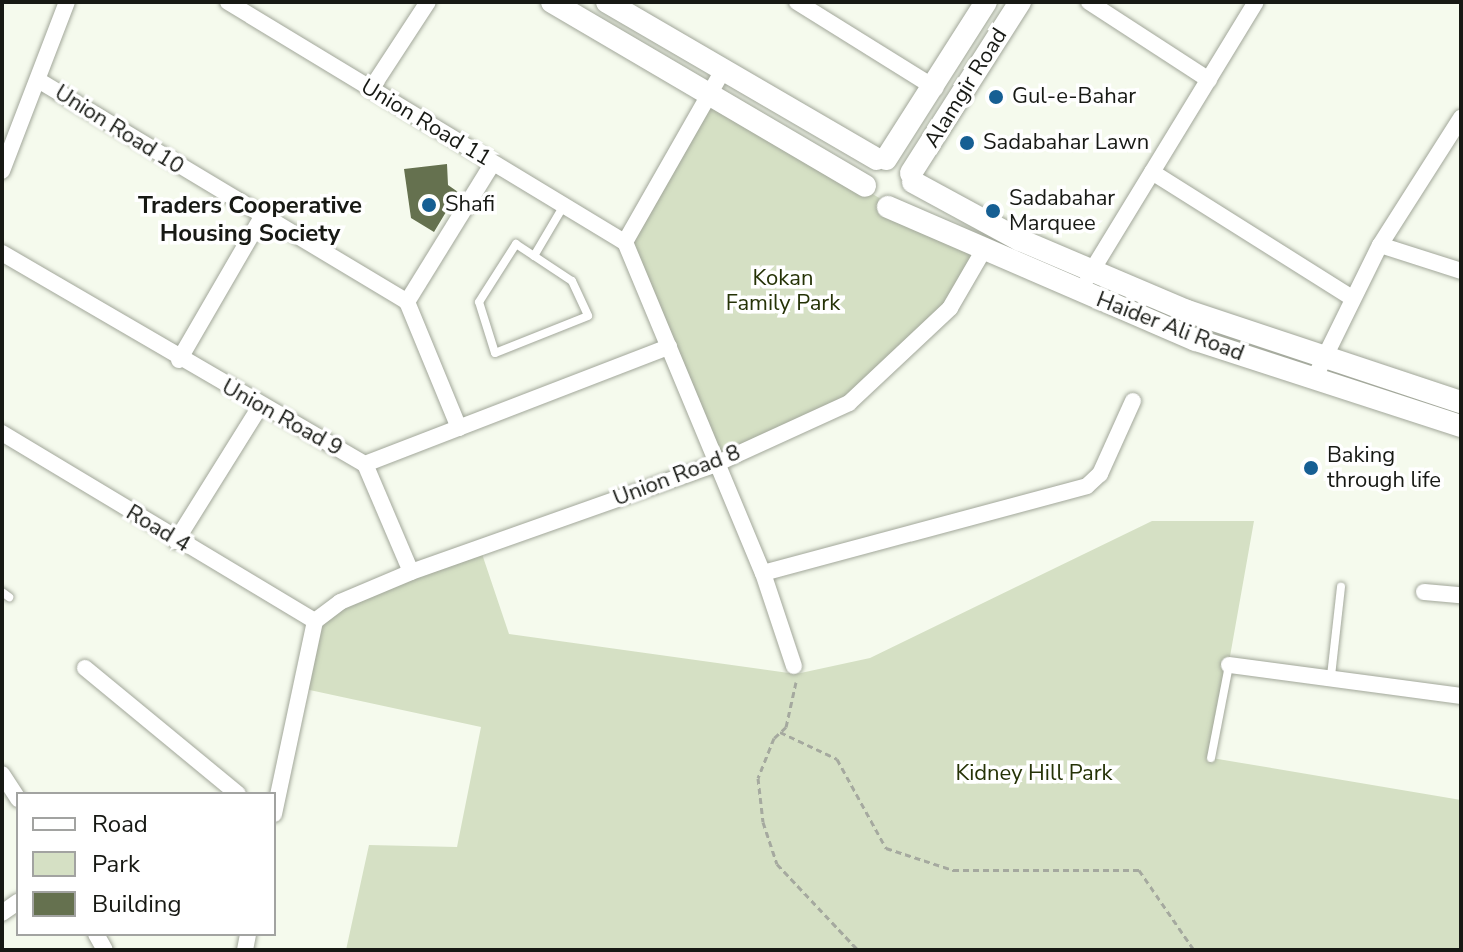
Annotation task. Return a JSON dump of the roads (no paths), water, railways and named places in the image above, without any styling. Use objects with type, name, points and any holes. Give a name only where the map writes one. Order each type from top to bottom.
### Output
[{"type":"main road","points":[[552,2],[705,95],[865,186],[872,201],[888,207],[905,201],[912,178],[900,161],[881,159],[722,72],[607,2]]},
{"type":"main road","name":"Alamgir Road","points":[[881,159],[935,88],[986,2]]},
{"type":"main road","name":"Alamgir Road","points":[[912,178],[1020,2]]},
{"type":"main road","points":[[865,186],[881,159]]},
{"type":"main road","name":"Haider Ali Road","points":[[912,178],[938,200],[1092,272],[1461,426]]},
{"type":"main road","name":"Haider Ali Road","points":[[888,207],[1079,292],[1318,368],[1461,402]]},
{"type":"street","points":[[2,171],[67,2]]},
{"type":"street","name":"Union Road 11","points":[[228,2],[625,242]]},
{"type":"street","points":[[371,89],[428,2]]},
{"type":"street","points":[[797,2],[935,88]]},
{"type":"street","points":[[1079,292],[1256,2]]},
{"type":"street","points":[[1093,3],[1209,80]]},
{"type":"street","points":[[722,72],[705,95],[625,242],[763,573],[794,666]]},
{"type":"street","name":"Union Road 10","points":[[38,80],[407,302]]},
{"type":"street","points":[[1318,368],[1380,245],[1461,118]]},
{"type":"street","points":[[459,428],[407,302],[493,163]]},
{"type":"street","points":[[1152,172],[1352,298]]},
{"type":"street","points":[[179,360],[262,217]]},
{"type":"street","points":[[1380,245],[1461,271]]},
{"type":"street","name":"Union Road 8","points":[[315,621],[340,602],[411,572],[716,464],[849,403],[931,330],[983,251]]},
{"type":"street","name":"Union Road 9","points":[[2,253],[259,408],[365,464],[669,347]]},
{"type":"street","points":[[763,573],[1087,486],[1100,474],[1133,401]]},
{"type":"street","points":[[176,541],[259,408]]},
{"type":"street","name":"Road 4","points":[[2,433],[176,541],[315,621]]},
{"type":"street","points":[[365,464],[411,572]]},
{"type":"street","points":[[1424,592],[1461,595]]},
{"type":"street","points":[[276,805],[315,621]]},
{"type":"street","points":[[1229,665],[1331,676],[1461,696]]},
{"type":"street","points":[[85,668],[236,792]]},
{"type":"street","points":[[2,774],[16,796]]},
{"type":"lane","points":[[534,256],[564,205]]},
{"type":"lane","points":[[516,244],[534,256],[572,281],[588,316],[495,353],[479,302],[516,244]]},
{"type":"lane","points":[[1331,676],[1341,587]]},
{"type":"lane","points":[[1211,758],[1229,665]]},
{"type":"place","name":"Gul-e-Bahar","points":[[996,97]]},
{"type":"place","name":"Sadabahar Lawn","points":[[967,143]]},
{"type":"place","name":"Shafi","points":[[429,205]]},
{"type":"place","name":"Sadabahar Marquee","points":[[993,211]]},
{"type":"place","name":"Baking through life","points":[[1311,468]]},
{"type":"district","name":"Traders Cooperative Housing Society","points":[[250,220]]},
{"type":"park label","name":"Kokan Family Park","points":[[783,290]]},
{"type":"park label","name":"Kidney Hill Park","points":[[1034,774]]}]
